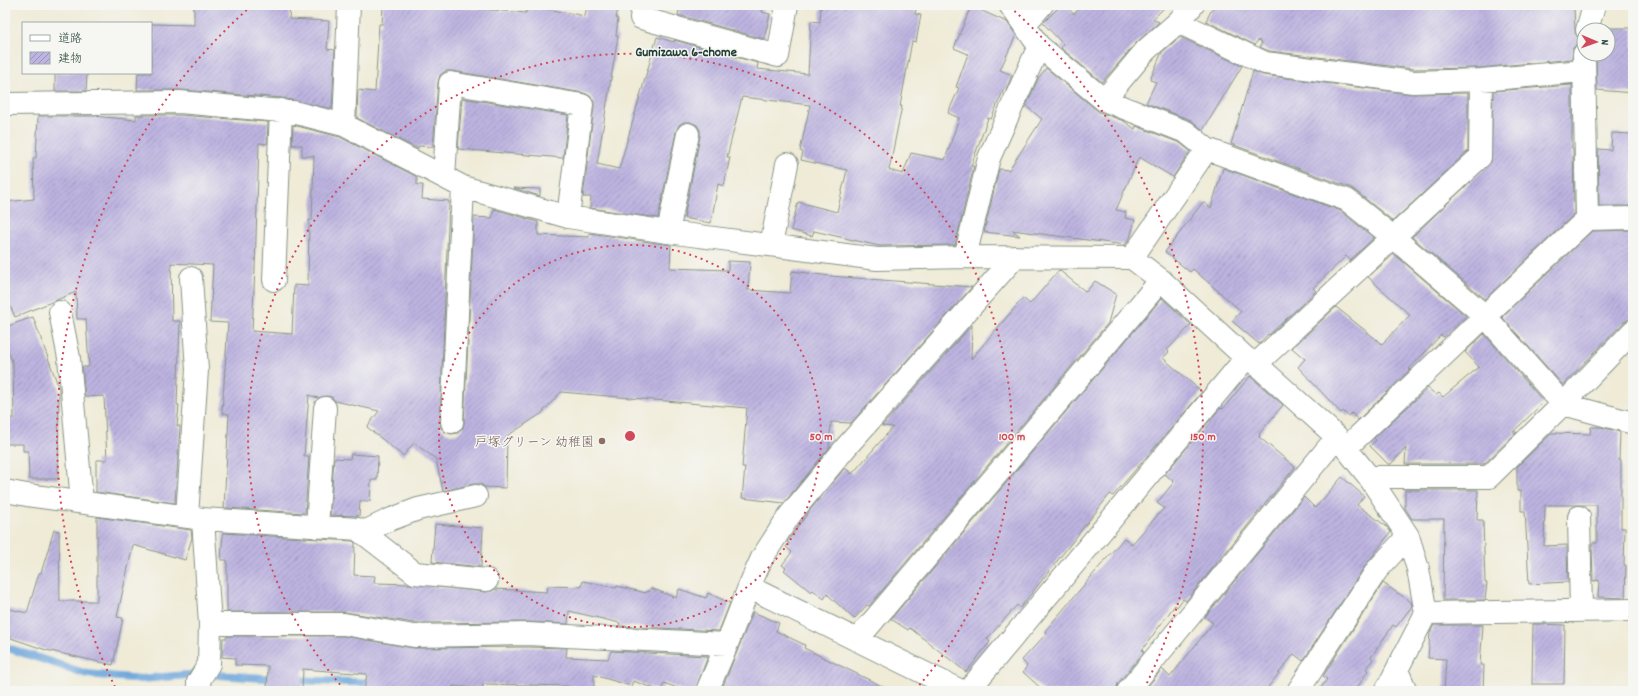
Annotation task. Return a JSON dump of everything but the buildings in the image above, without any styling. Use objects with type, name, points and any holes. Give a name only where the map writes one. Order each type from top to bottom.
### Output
[{"type":"street","points":[[344,125],[350,5]]},
{"type":"street","points":[[643,5],[641,18],[778,56],[787,5]]},
{"type":"street","points":[[1010,5],[1039,46],[1104,100],[1186,132],[1207,149],[1347,200],[1393,237],[1485,316],[1563,404],[1633,423]]},
{"type":"street","points":[[1024,25],[1042,5]]},
{"type":"street","points":[[1104,100],[1146,50],[1178,22],[1193,5]]},
{"type":"street","points":[[1589,22],[1594,5]]},
{"type":"street","points":[[1178,22],[1265,63],[1413,82],[1481,80],[1584,63],[1587,218]]},
{"type":"street","points":[[965,257],[989,158],[1039,46]]},
{"type":"street","points":[[968,691],[1251,361],[1393,237],[1480,157],[1481,80]]},
{"type":"street","points":[[452,422],[454,182],[450,83],[582,105],[568,217]]},
{"type":"street","points":[[5,104],[180,102],[293,112],[344,125],[454,182],[568,217],[668,232],[876,259],[965,257],[1132,258],[1161,280],[1341,443],[1369,477],[1408,536],[1418,569],[1426,613],[1386,691]]},
{"type":"street","points":[[274,280],[281,110]]},
{"type":"street","points":[[668,232],[688,134]]},
{"type":"street","points":[[1132,258],[1207,149]]},
{"type":"street","points":[[771,245],[787,164]]},
{"type":"street","points":[[1128,691],[1341,443],[1485,316],[1587,218],[1633,218]]},
{"type":"street","points":[[707,691],[727,644],[748,587],[762,558],[789,516],[847,446],[1015,257]]},
{"type":"street","points":[[191,278],[197,370],[195,518],[210,624],[209,664],[198,682],[201,691]]},
{"type":"street","points":[[857,640],[1161,280]]},
{"type":"street","points":[[60,312],[69,358],[82,502]]},
{"type":"street","points":[[1369,477],[1489,477],[1633,332]]},
{"type":"street","points":[[317,527],[325,408]]},
{"type":"street","points":[[5,491],[195,518],[358,530],[415,573],[487,580]]},
{"type":"street","points":[[362,533],[389,520],[418,509],[476,496]]},
{"type":"street","points":[[1579,517],[1581,611]]},
{"type":"street","points":[[1298,691],[1377,570],[1408,536]]},
{"type":"street","points":[[748,587],[961,691]]},
{"type":"street","points":[[1426,613],[1633,610]]},
{"type":"street","points":[[210,624],[344,624],[414,636],[526,634],[727,644]]},
{"type":"street","points":[[1397,670],[1406,691]]},
{"type":"waterway","points":[[5,647],[87,674],[141,679],[199,674]]},
{"type":"waterway","points":[[218,675],[278,679]]},
{"type":"waterway","points":[[292,680],[376,683]]},
{"type":"place","name":"戸塚グリーン 幼稚園","points":[[602,441]]},
{"type":"district","name":"Gumizawa 6-chome","points":[[686,51]]}]
